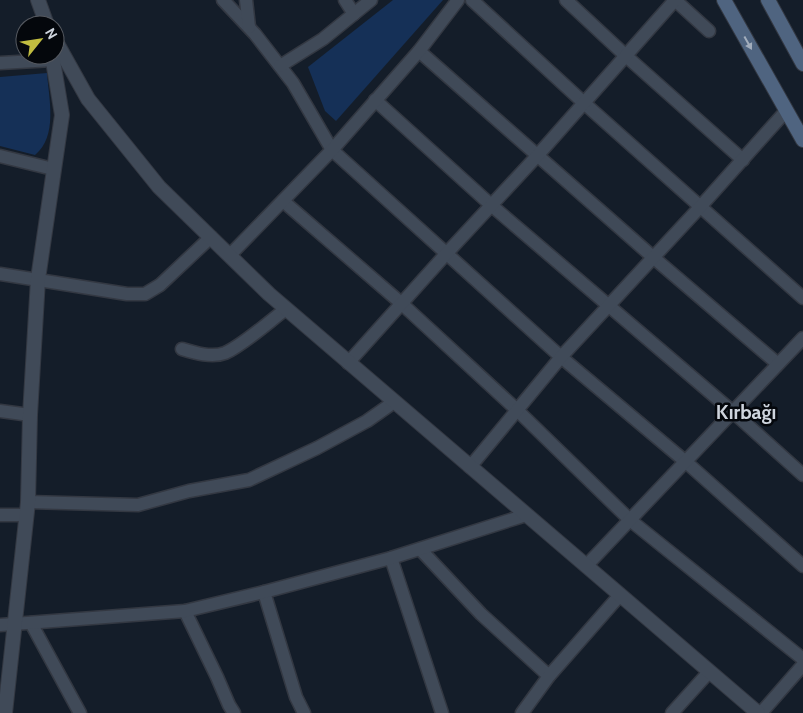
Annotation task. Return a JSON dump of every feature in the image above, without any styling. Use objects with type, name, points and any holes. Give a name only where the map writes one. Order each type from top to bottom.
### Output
[{"type":"main road","points":[[724,0],[803,140]]},
{"type":"main road","points":[[768,0],[803,64]]},
{"type":"street","points":[[38,0],[43,15]]},
{"type":"street","points":[[223,0],[249,27],[293,83],[332,150],[562,357],[686,462],[803,566]]},
{"type":"street","points":[[246,0],[249,27]]},
{"type":"street","points":[[345,0],[354,14]]},
{"type":"street","points":[[280,66],[323,39],[371,0]]},
{"type":"street","points":[[230,255],[332,150],[419,51],[458,0]]},
{"type":"street","points":[[472,0],[584,103],[803,298]]},
{"type":"street","points":[[566,0],[743,160]]},
{"type":"street","points":[[348,363],[537,156],[675,0],[709,31]]},
{"type":"street","points":[[419,51],[537,156],[778,364]]},
{"type":"street","points":[[65,58],[88,99],[159,187],[286,309],[709,672],[759,713],[803,665]]},
{"type":"street","points":[[0,63],[15,61]]},
{"type":"street","points":[[5,713],[7,625],[27,508],[38,279],[62,115],[54,65]]},
{"type":"street","points":[[375,100],[491,205],[733,412],[803,475]]},
{"type":"street","points":[[470,467],[562,357],[786,111]]},
{"type":"street","points":[[0,156],[53,169]]},
{"type":"street","points":[[283,201],[401,304],[517,410],[630,520],[803,659]]},
{"type":"street","points":[[0,274],[127,294],[144,294],[169,278],[211,237]]},
{"type":"street","points":[[182,349],[197,354],[224,353],[237,346],[286,309]]},
{"type":"street","points":[[586,566],[803,338]]},
{"type":"street","points":[[0,515],[27,508],[138,505],[189,490],[248,480],[367,422],[394,402]]},
{"type":"street","points":[[0,412],[30,415]]},
{"type":"street","points":[[7,625],[185,611],[391,558],[526,515]]},
{"type":"street","points":[[420,549],[481,614],[549,676]]},
{"type":"street","points":[[391,558],[442,713]]},
{"type":"street","points":[[264,592],[296,697],[304,713]]},
{"type":"street","points":[[522,713],[549,676],[620,595]]},
{"type":"street","points":[[185,611],[234,713]]},
{"type":"street","points":[[31,623],[80,713]]},
{"type":"street","points":[[672,713],[709,672]]},
{"type":"shaded area","points":[[393,0],[443,0],[336,121],[325,111],[308,67]]},
{"type":"shaded area","points":[[47,73],[50,117],[47,138],[42,147],[35,155],[0,146],[0,77]]},
{"type":"district","name":"Kırbağı","points":[[746,412]]}]
